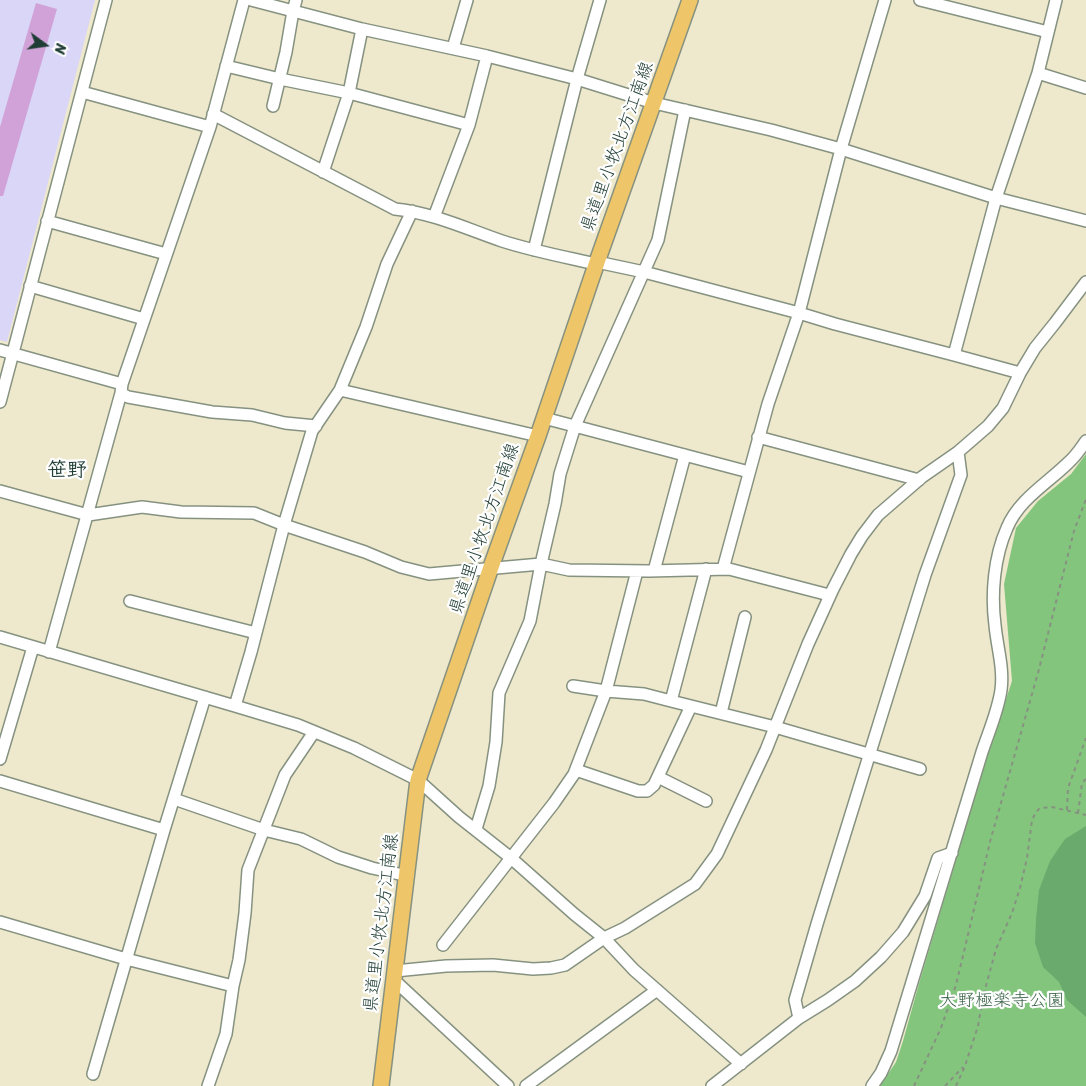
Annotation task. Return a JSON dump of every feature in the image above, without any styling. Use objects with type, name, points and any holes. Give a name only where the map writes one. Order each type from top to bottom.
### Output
[{"type":"main road","name":"県道里小牧北方江南線","points":[[381,1086],[408,876],[418,780],[690,0]]},
{"type":"street","points":[[0,402],[106,0]]},
{"type":"street","points":[[49,652],[122,389],[210,127],[244,0]]},
{"type":"street","points":[[251,0],[295,6],[362,29],[487,56],[577,79],[654,103],[771,130],[841,149],[996,198],[1086,222]]},
{"type":"street","points":[[453,48],[467,0]]},
{"type":"street","points":[[534,250],[577,79],[600,0]]},
{"type":"street","points":[[723,569],[758,437],[799,313],[841,149],[885,0]]},
{"type":"street","points":[[920,0],[1048,32]]},
{"type":"street","points":[[954,354],[996,198],[1038,73],[1056,0]]},
{"type":"street","points":[[273,106],[295,6]]},
{"type":"street","points":[[323,172],[349,93],[362,29]]},
{"type":"street","points":[[434,217],[469,125],[487,56]]},
{"type":"street","points":[[226,66],[349,93],[469,125]]},
{"type":"street","points":[[1038,73],[1086,88]]},
{"type":"street","points":[[82,92],[210,127]]},
{"type":"street","points":[[476,829],[490,786],[496,742],[499,693],[530,622],[560,474],[575,426],[658,240],[685,110]]},
{"type":"street","points":[[213,114],[395,209],[434,217],[534,250],[644,272],[1020,373]]},
{"type":"street","points":[[235,706],[284,525],[312,431],[340,390],[366,327],[387,264],[412,211]]},
{"type":"street","points":[[48,221],[166,254]]},
{"type":"street","points":[[394,976],[426,968],[474,965],[532,969],[565,966],[604,938],[625,928],[695,884],[717,854],[766,750],[808,644],[830,595],[862,536],[878,515],[988,426],[1003,408],[1034,348],[1055,324],[1086,282]]},
{"type":"street","points":[[30,286],[144,319]]},
{"type":"street","points":[[0,350],[122,389],[128,397],[212,412],[252,415],[285,423],[316,426]]},
{"type":"street","points":[[340,390],[538,436]]},
{"type":"street","points":[[544,418],[749,472]]},
{"type":"street","points":[[758,437],[919,480]]},
{"type":"street","points":[[872,1086],[892,1051],[997,708],[1002,670],[994,624],[993,584],[997,561],[1007,527],[1016,512],[1030,496],[1071,460],[1086,441]]},
{"type":"street","points":[[799,1018],[795,1000],[925,575],[961,475],[958,452]]},
{"type":"street","points":[[654,571],[685,455]]},
{"type":"street","points":[[0,491],[88,515],[142,507],[181,512],[254,513],[402,567],[429,574],[541,564],[569,570],[654,571],[729,568],[830,595]]},
{"type":"street","points":[[671,700],[706,569]]},
{"type":"street","points":[[443,945],[554,803],[576,770],[606,691],[637,571]]},
{"type":"street","points":[[130,601],[256,633]]},
{"type":"street","points":[[722,713],[744,617]]},
{"type":"street","points":[[0,638],[298,726],[354,748],[418,780],[604,938],[634,970],[740,1064]]},
{"type":"street","points":[[0,758],[33,647]]},
{"type":"street","points":[[574,686],[644,694],[671,700],[775,727],[920,769]]},
{"type":"street","points":[[93,1074],[205,697]]},
{"type":"street","points":[[576,770],[638,790],[647,791],[654,785],[691,706]]},
{"type":"street","points":[[208,1086],[226,1034],[239,960],[248,870],[286,775],[314,732]]},
{"type":"street","points":[[658,777],[706,801]]},
{"type":"street","points":[[0,781],[164,830]]},
{"type":"street","points":[[174,799],[264,830],[301,839],[338,857],[372,868],[408,876]]},
{"type":"street","points":[[712,1086],[799,1018],[855,981],[881,957],[903,932],[925,896],[938,858],[952,854]]},
{"type":"street","points":[[0,922],[126,959],[233,986]]},
{"type":"street","points":[[394,976],[508,1086]]},
{"type":"street","points":[[526,1086],[656,990]]},
{"type":"path","points":[[914,1086],[941,1028],[956,985],[991,838],[1038,673],[1074,531],[1086,499]]},
{"type":"path","points":[[1067,810],[1068,788],[1086,738]]},
{"type":"path","points":[[1078,813],[1082,783],[1086,779]]},
{"type":"path","points":[[956,1086],[965,1066],[978,1026],[982,997],[996,949],[1012,913],[1020,888],[1027,858],[1032,820],[1040,808],[1052,807],[1086,815]]},
{"type":"path","points":[[945,1086],[965,1066]]},
{"type":"shaded area","points":[[0,0],[95,0],[7,342],[0,340]]},
{"type":"green space","name":"大野極楽寺公園","points":[[1086,454],[1086,1086],[880,1086],[896,1062],[903,1041],[986,759],[1012,681],[1004,584],[1016,528],[1038,501],[1071,474]]},
{"type":"green space","points":[[1086,826],[1086,1017],[1067,1000],[1059,982],[1043,967],[1035,943],[1039,890],[1050,861],[1065,839]]},
{"type":"building","points":[[36,3],[57,9],[3,196],[0,196],[0,127]]},
{"type":"district","name":"笹野","points":[[67,471]]}]
